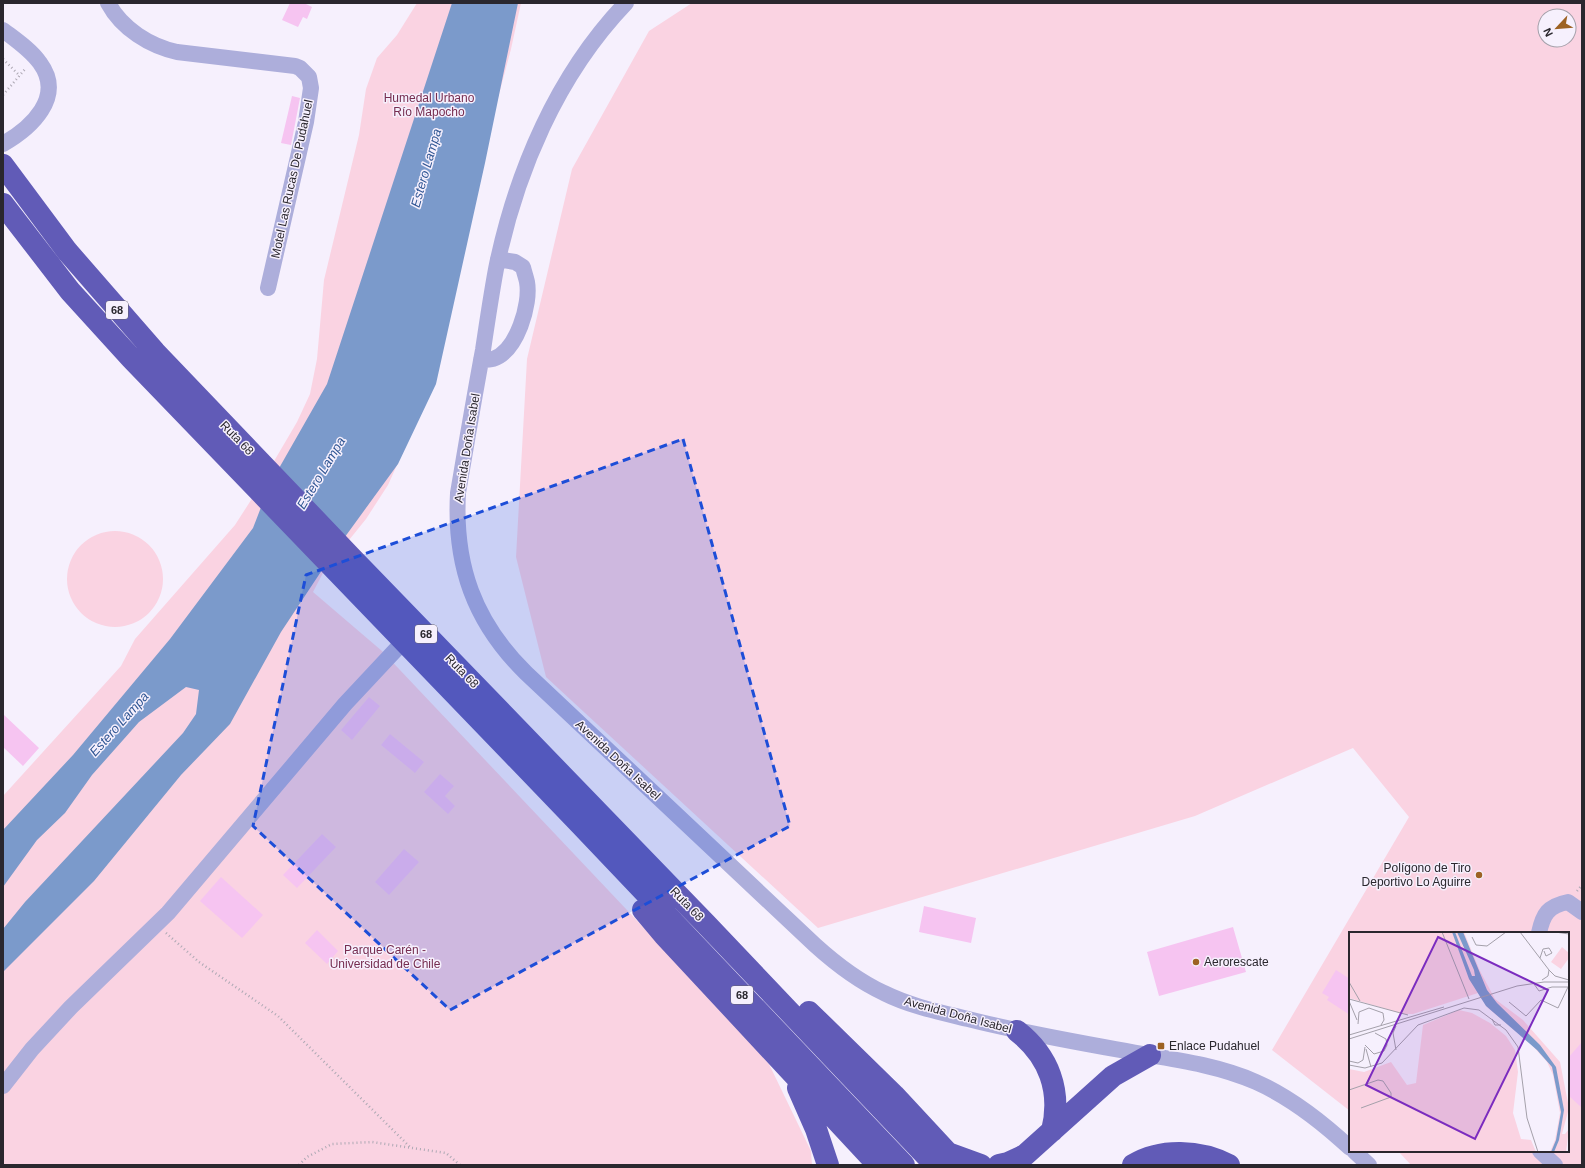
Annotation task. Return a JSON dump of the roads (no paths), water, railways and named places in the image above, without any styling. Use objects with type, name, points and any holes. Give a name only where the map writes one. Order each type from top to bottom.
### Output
[{"type":"highway","name":"Ruta 68","points":[[3,165],[41,218],[96,285],[243,445],[705,923],[947,1161]]},
{"type":"highway","name":"Ruta 68","points":[[3,204],[52,268],[100,325],[333,570],[581,825],[904,1165]]},
{"type":"highway","points":[[581,825],[664,935],[878,1165]]},
{"type":"highway","points":[[1017,1031],[1035,1047],[1048,1067],[1052,1079],[1056,1105],[1052,1131]]},
{"type":"highway","points":[[999,1165],[1013,1161],[1025,1155],[1113,1076],[1150,1055]]},
{"type":"highway","points":[[785,1066],[807,1108],[828,1165]]},
{"type":"highway","points":[[1133,1165],[1158,1155],[1183,1153],[1210,1157],[1229,1165]]},
{"type":"highway","points":[[947,1161],[981,1165]]},
{"type":"street","name":"Motel Las Rucas De Pudahuel","points":[[108,3],[115,14],[136,33],[159,48],[177,52],[295,66],[300,68],[308,77],[311,88],[306,122],[268,288]]},
{"type":"street","name":"Avenida Doña Isabel","points":[[626,3],[584,52],[555,102],[529,161],[498,259],[458,493],[458,536],[461,557],[473,597],[481,615],[502,647],[526,673],[815,945],[848,972],[878,990],[922,1008],[1017,1031],[1187,1061],[1256,1082],[1288,1098],[1322,1122],[1349,1147]]},
{"type":"street","points":[[3,30],[35,57],[43,67],[48,79],[49,93],[46,105],[25,129],[3,144]]},
{"type":"street","points":[[481,360],[493,359],[508,348],[516,338],[525,311],[527,282],[523,267],[515,262],[498,259]]},
{"type":"street","points":[[3,1086],[32,1049],[71,1007],[157,925],[346,704],[403,642]]},
{"type":"street","points":[[1539,932],[1542,919],[1555,905],[1568,902],[1582,912]]},
{"type":"street","points":[[1354,1152],[1361,1165]]},
{"type":"street","points":[[1354,1152],[1370,1165]]},
{"type":"street","points":[[1541,1152],[1555,1165]]},
{"type":"water","name":"Humedal Urbano Río Mapocho","points":[[452,3],[518,3],[485,163],[436,384],[398,464],[334,552],[281,632],[230,724],[181,775],[94,881],[3,972],[3,929],[25,902],[183,733],[196,714],[199,690],[186,687],[139,722],[92,775],[65,813],[37,840],[3,887],[3,830],[73,755],[170,639],[253,528],[270,484],[327,384]]},
{"type":"place","name":"Polígono de Tiro Deportivo Lo Aguirre","points":[[1479,875]]},
{"type":"place","name":"Aerorescate","points":[[1196,962]]},
{"type":"place","name":"Enlace Pudahuel","points":[[1161,1046]]},
{"type":"water label","name":"Estero Lampa","points":[[426,168]]},
{"type":"water label","name":"Estero Lampa","points":[[321,473]]},
{"type":"water label","name":"Estero Lampa","points":[[119,724]]},
{"type":"park label","name":"Parque Carén - Universidad de Chile","points":[[385,957]]}]
